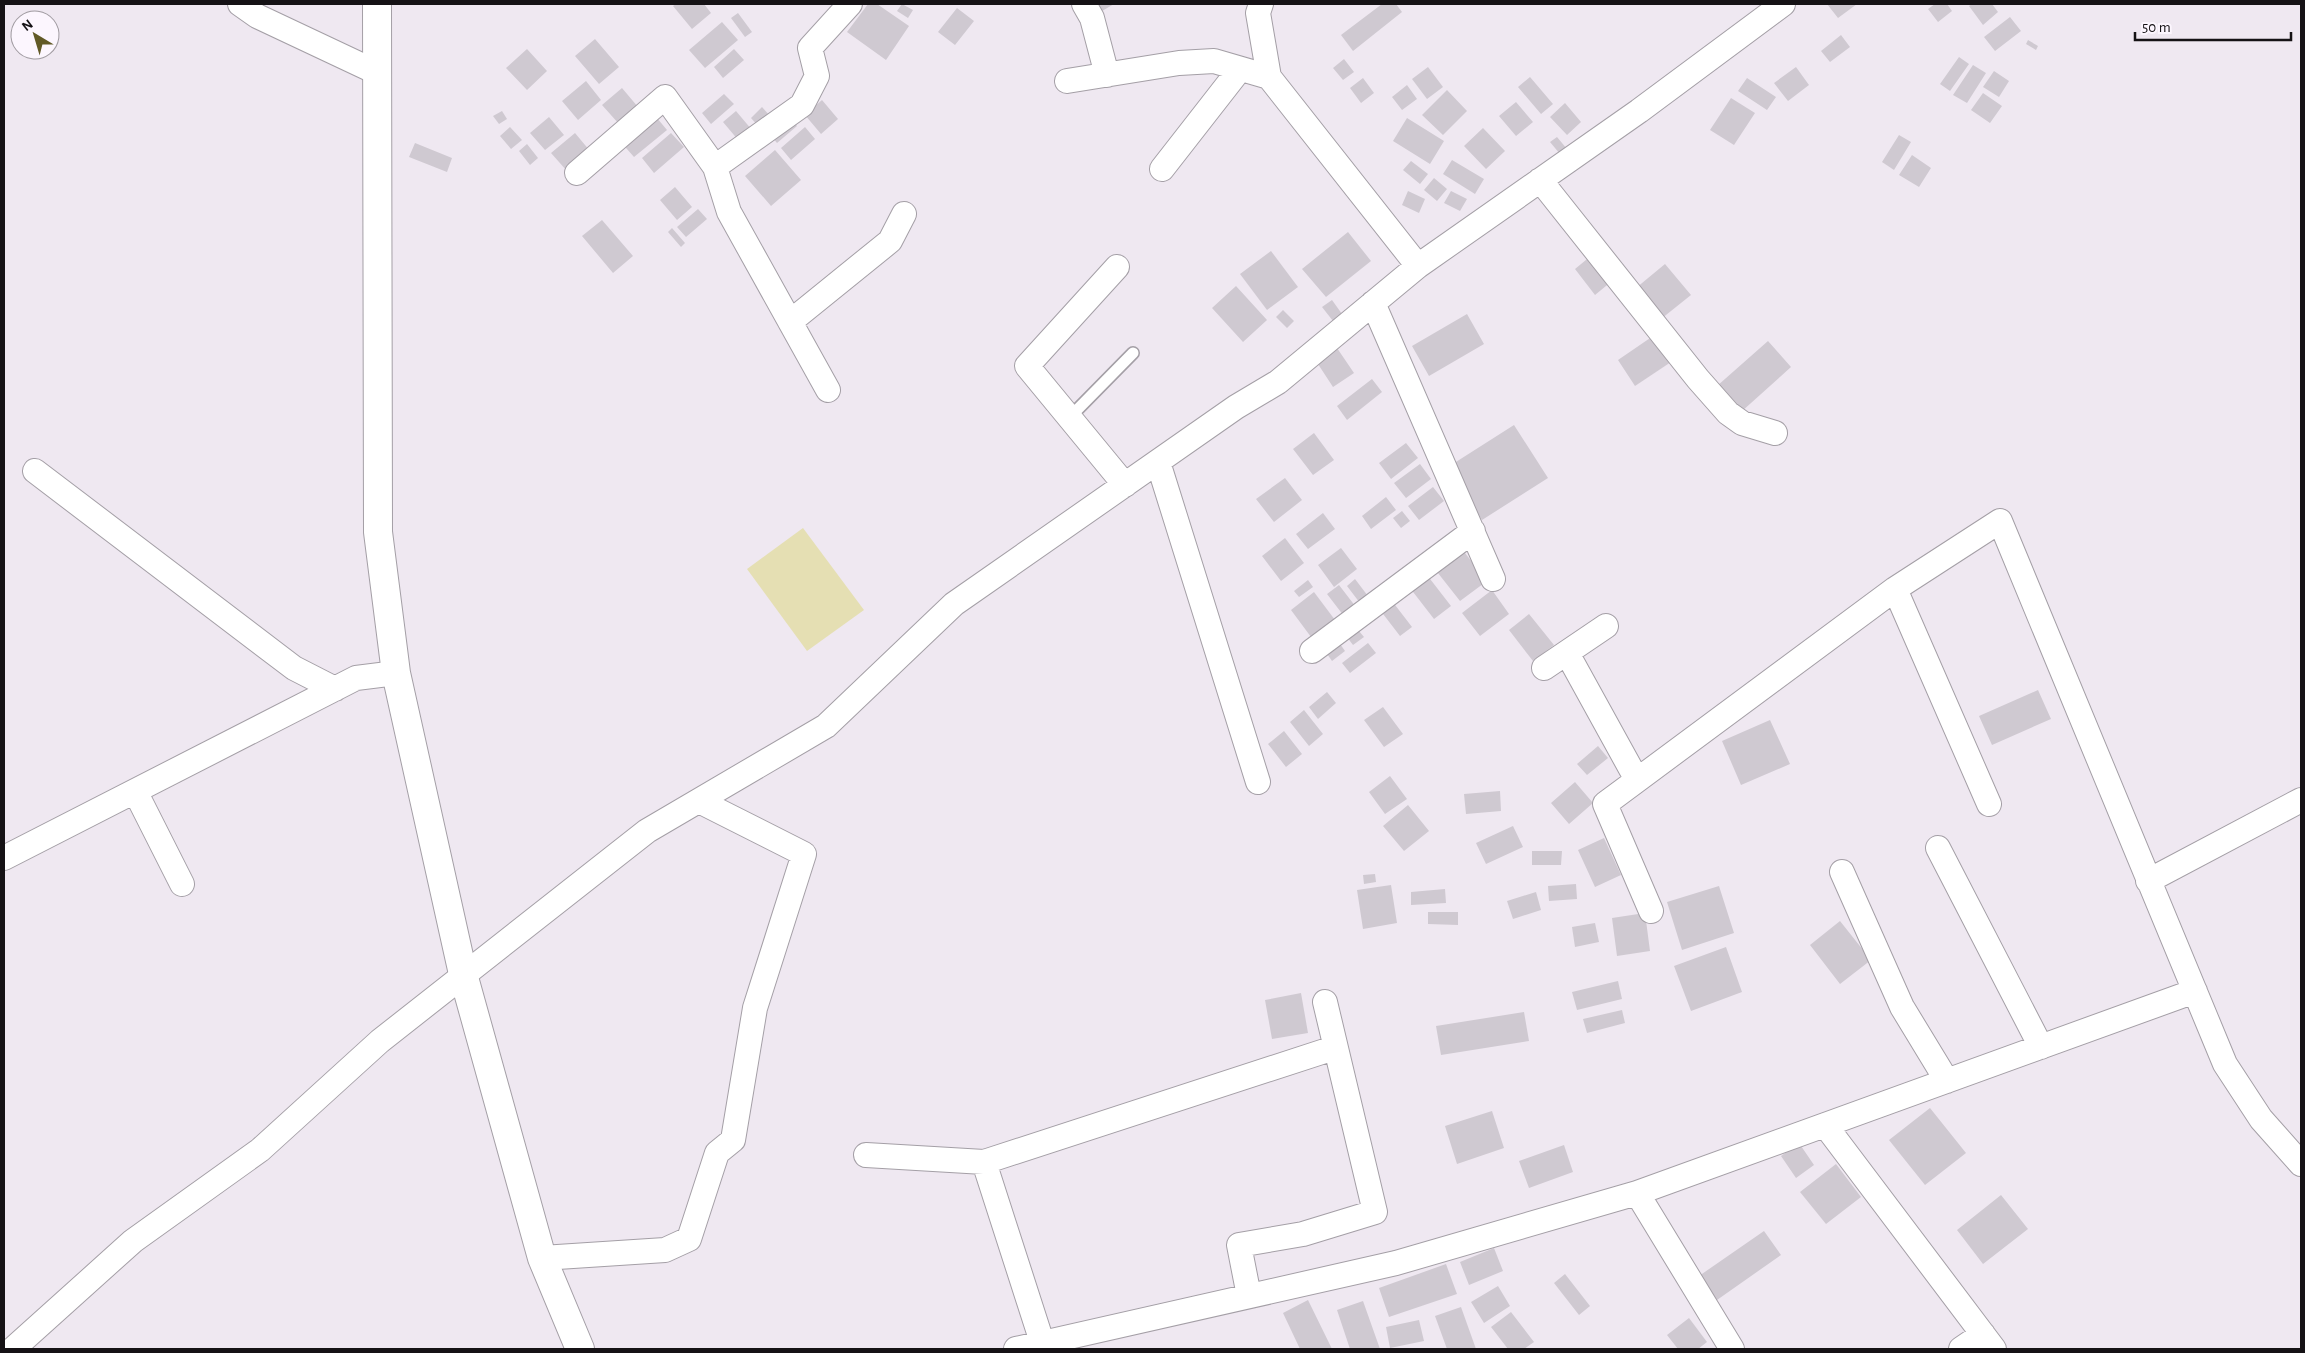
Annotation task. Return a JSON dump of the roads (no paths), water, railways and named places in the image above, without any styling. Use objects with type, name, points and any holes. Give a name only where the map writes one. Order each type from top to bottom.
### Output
[{"type":"street","points":[[240,4],[257,16],[378,73]]},
{"type":"street","points":[[377,4],[378,532],[396,673],[464,974],[542,1258],[580,1349]]},
{"type":"street","points":[[715,168],[802,105],[816,76],[810,48],[850,4]]},
{"type":"street","points":[[1084,4],[1092,18],[1107,75]]},
{"type":"street","points":[[1261,4],[1258,13],[1269,77],[1418,266]]},
{"type":"street","points":[[13,1349],[134,1241],[260,1150],[380,1041],[647,831],[826,726],[954,604],[1236,407],[1278,382],[1418,266],[1639,111],[1773,7]]},
{"type":"street","points":[[1067,81],[1179,63],[1214,61],[1269,77]]},
{"type":"street","points":[[1162,169],[1240,69]]},
{"type":"street","points":[[577,173],[665,97],[715,168],[729,212],[828,390]]},
{"type":"street","points":[[1540,180],[1698,379],[1728,413],[1742,423],[1774,433]]},
{"type":"street","points":[[790,322],[890,241],[904,214]]},
{"type":"street","points":[[1116,267],[1027,366],[1126,485]]},
{"type":"street","points":[[1373,303],[1494,579]]},
{"type":"street","points":[[1158,462],[1258,782]]},
{"type":"street","points":[[35,471],[294,668],[334,689]]},
{"type":"street","points":[[1651,911],[1605,804],[1896,589],[2000,521],[2225,1064],[2261,1119],[2301,1164]]},
{"type":"street","points":[[1312,651],[1473,531]]},
{"type":"street","points":[[1896,589],[1989,804]]},
{"type":"street","points":[[1544,668],[1606,626]]},
{"type":"street","points":[[1567,653],[1637,780]]},
{"type":"street","points":[[4,858],[356,678],[396,673]]},
{"type":"street","points":[[135,791],[182,884]]},
{"type":"street","points":[[2148,881],[2301,800]]},
{"type":"street","points":[[542,1258],[665,1250],[689,1239],[717,1153],[733,1140],[755,1008],[804,854],[699,801]]},
{"type":"street","points":[[1938,848],[2041,1047]]},
{"type":"street","points":[[1842,872],[1902,1007],[1946,1081]]},
{"type":"street","points":[[1016,1349],[1396,1263],[1637,1193],[2195,991]]},
{"type":"street","points":[[1249,1296],[1239,1245],[1304,1234],[1375,1212],[1324,1002]]},
{"type":"street","points":[[866,1155],[984,1162],[1334,1048]]},
{"type":"street","points":[[1825,1125],[1988,1342],[1961,1349]]},
{"type":"street","points":[[984,1162],[1042,1342]]},
{"type":"street","points":[[1637,1193],[1732,1349]]},
{"type":"lane","points":[[1069,418],[1133,353]]}]
